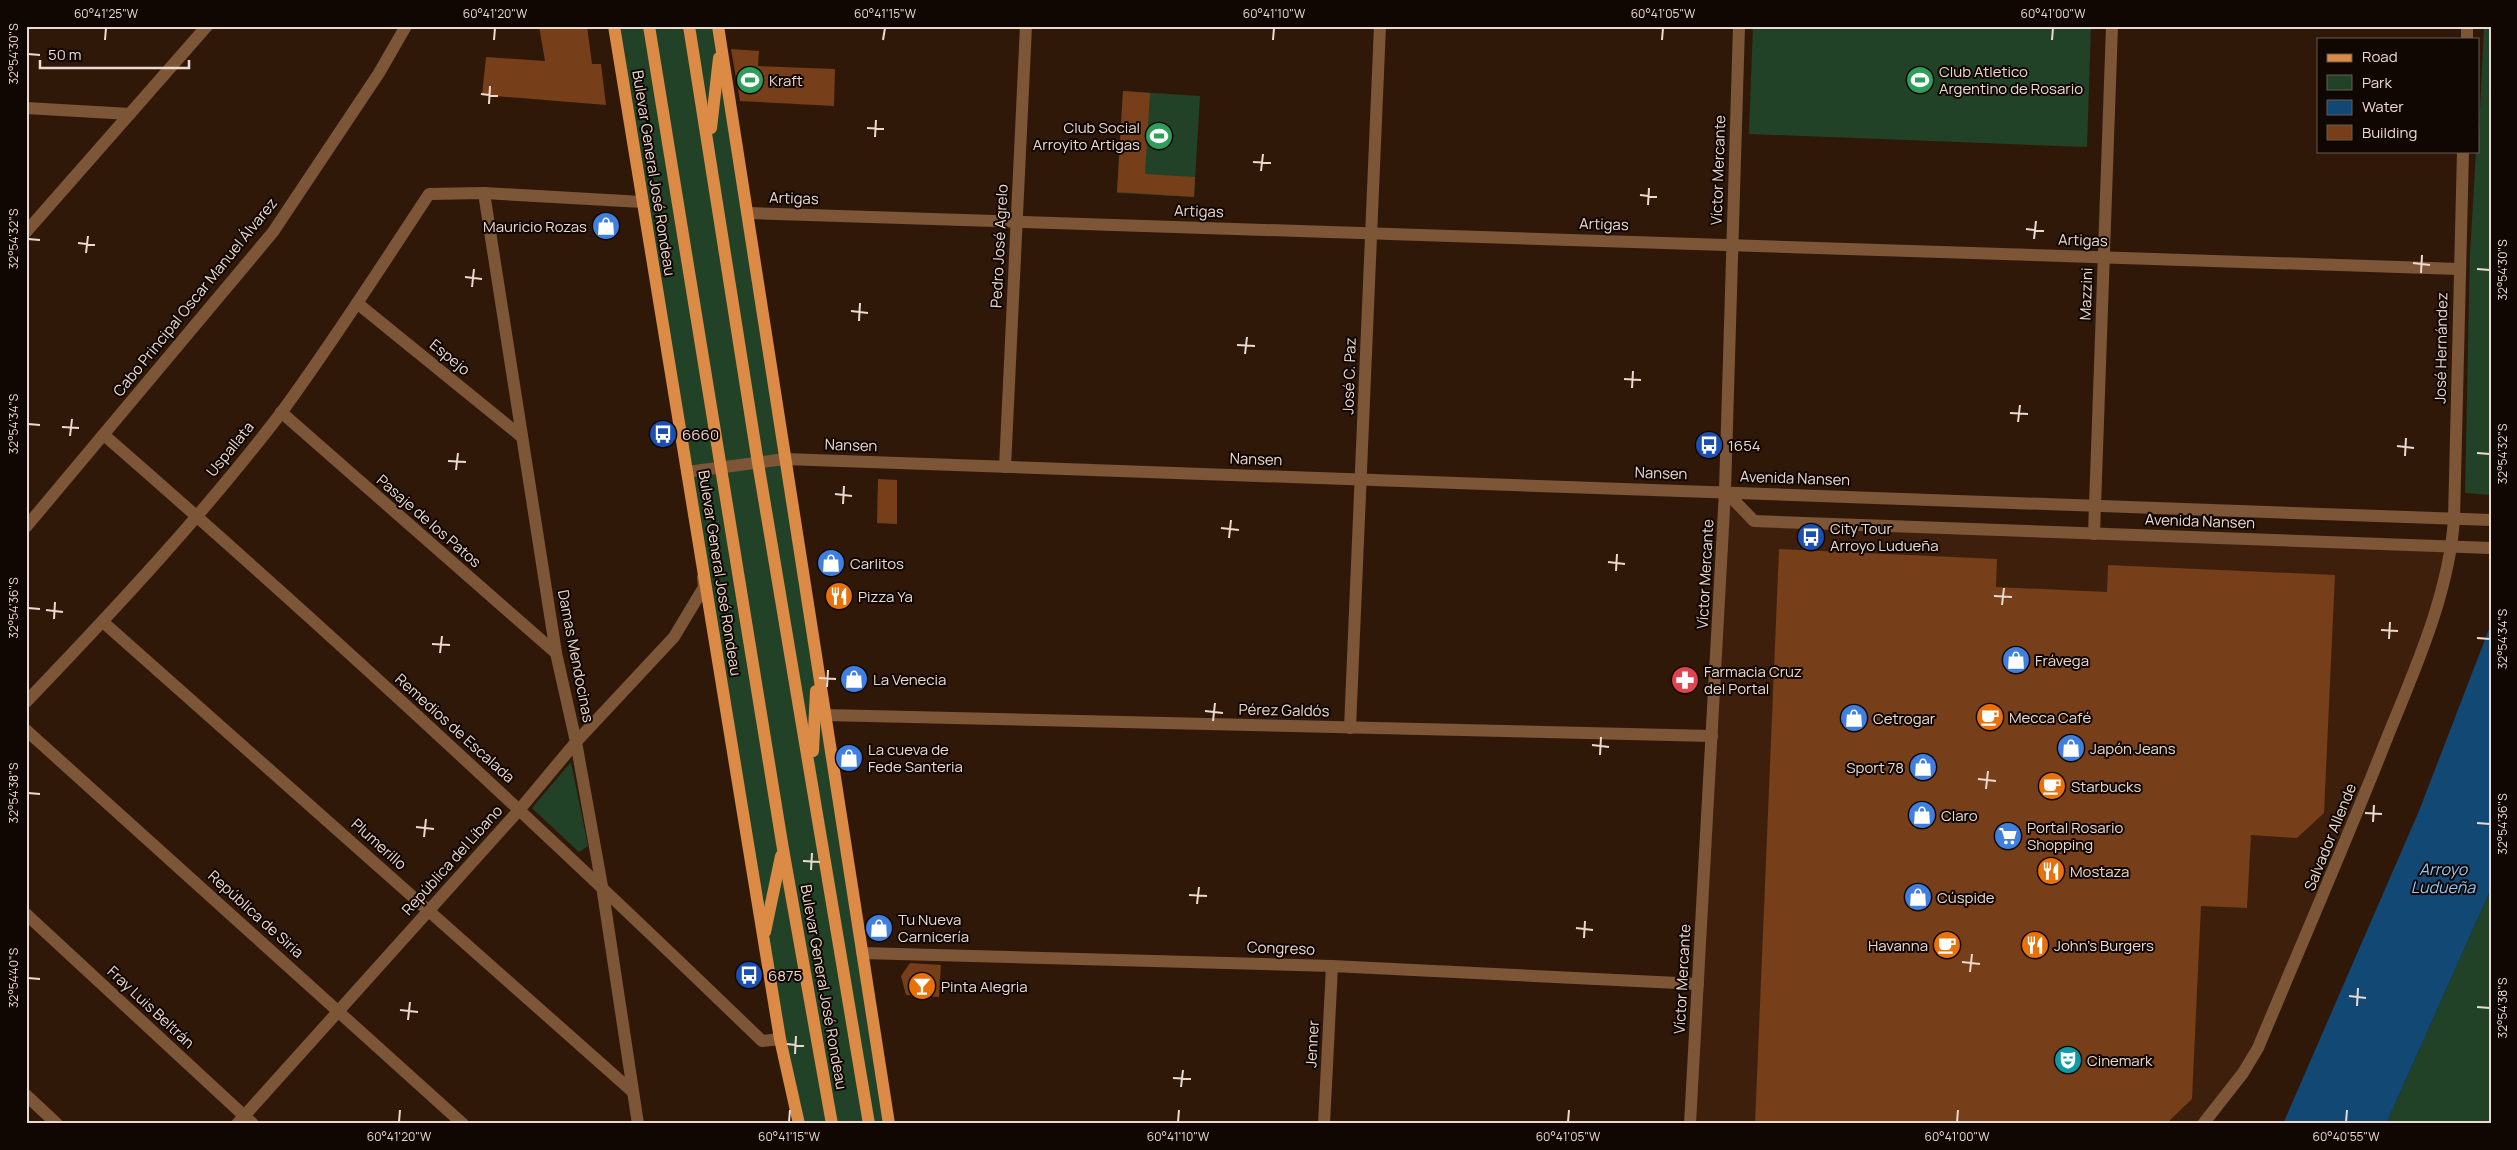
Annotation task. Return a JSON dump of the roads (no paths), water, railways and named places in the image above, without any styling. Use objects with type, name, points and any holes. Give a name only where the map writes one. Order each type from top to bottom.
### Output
[{"type":"main road","name":"Bulevar General José Rondeau","points":[[614,26],[780,1040],[799,1124]]},
{"type":"main road","name":"Bulevar General José Rondeau","points":[[649,26],[783,849],[832,1124]]},
{"type":"main road","name":"Bulevar General José Rondeau","points":[[689,26],[709,142],[758,462],[868,1124]]},
{"type":"main road","points":[[718,26],[889,1124]]},
{"type":"main road","points":[[709,142],[720,41]]},
{"type":"main road","points":[[811,774],[818,667]]},
{"type":"main road","points":[[763,939],[783,849]]},
{"type":"street","points":[[26,232],[207,26]]},
{"type":"street","name":"Cabo Principal Oscar Manuel Álvarez","points":[[26,527],[273,232],[379,73],[406,26]]},
{"type":"street","name":"Pedro José Agrelo","points":[[1005,466],[1026,26]]},
{"type":"street","name":"José C. Paz","points":[[1350,728],[1380,26]]},
{"type":"street","name":"Víctor Mercante","points":[[1690,1124],[1726,491],[1739,26]]},
{"type":"street","name":"Mazzini","points":[[2094,534],[2112,26]]},
{"type":"street","points":[[26,108],[130,114]]},
{"type":"street","name":"José Hernández","points":[[2452,546],[2463,152]]},
{"type":"street","points":[[484,193],[642,202]]},
{"type":"street","name":"Uspallata","points":[[26,702],[103,622],[197,516],[281,412],[357,303],[429,194],[484,193]]},
{"type":"street","name":"Damas Mendocinas","points":[[484,193],[556,653],[576,742],[602,886],[638,1124]]},
{"type":"street","name":"Artigas","points":[[747,213],[2459,269]]},
{"type":"street","name":"Espejo","points":[[357,303],[522,437]]},
{"type":"street","name":"Pasaje de los Patos","points":[[281,412],[556,653]]},
{"type":"street","name":"Remedios de Escalada","points":[[104,435],[197,516],[520,809],[762,1041],[780,1040]]},
{"type":"street","points":[[687,472],[785,459]]},
{"type":"street","name":"Nansen","points":[[785,459],[1726,491]]},
{"type":"street","name":"Avenida Nansen","points":[[1726,491],[2486,520]]},
{"type":"street","name":"Avenida Nansen","points":[[1726,491],[1754,521],[2485,547]]},
{"type":"street","name":"Salvador Allende","points":[[2203,1124],[2244,1073],[2258,1048],[2331,878],[2398,713],[2434,612],[2452,546]]},
{"type":"street","name":"República del Líbano","points":[[245,1121],[339,1010],[520,809],[576,742],[674,637],[704,588],[701,560]]},
{"type":"street","name":"Plumerillo","points":[[103,622],[633,1092]]},
{"type":"street","name":"Pérez Galdós","points":[[825,715],[1712,736]]},
{"type":"street","name":"República de Siria","points":[[26,730],[339,1010],[463,1124]]},
{"type":"street","name":"Fray Luis Beltrán","points":[[26,914],[245,1121]]},
{"type":"street","name":"Congreso","points":[[862,953],[1332,966],[1698,984]]},
{"type":"street","name":"Jenner","points":[[1324,1124],[1332,966]]},
{"type":"street","points":[[26,1095],[57,1124]]},
{"type":"water","name":"Arroyo Ludueña","points":[[2491,624],[2491,889],[2386,1124],[2283,1124],[2419,811]]},
{"type":"place","name":"Kraft","points":[[750,80]]},
{"type":"place","name":"Club Atletico Argentino de Rosario","points":[[1920,80]]},
{"type":"place","name":"Club Social Arroyito Artigas","points":[[1159,136]]},
{"type":"place","name":"Mauricio Rozas","points":[[606,226]]},
{"type":"place","name":"6660","points":[[663,434]]},
{"type":"place","name":"1654","points":[[1709,445]]},
{"type":"place","name":"City Tour Arroyo Ludueña","points":[[1811,537]]},
{"type":"place","name":"Carlitos","points":[[831,563]]},
{"type":"place","name":"Pizza Ya","points":[[839,596]]},
{"type":"place","name":"Frávega","points":[[2016,660]]},
{"type":"place","name":"La Venecia","points":[[854,679]]},
{"type":"place","name":"Farmacia Cruz del Portal","points":[[1685,680]]},
{"type":"place","name":"Mecca Café","points":[[1990,717]]},
{"type":"place","name":"Cetrogar","points":[[1854,718]]},
{"type":"place","name":"Japón Jeans","points":[[2071,748]]},
{"type":"place","name":"La cueva de Fede Santeria","points":[[849,758]]},
{"type":"place","name":"Sport 78","points":[[1923,767]]},
{"type":"place","name":"Starbucks","points":[[2052,786]]},
{"type":"place","name":"Claro","points":[[1922,815]]},
{"type":"place","name":"Portal Rosario Shopping","points":[[2008,836]]},
{"type":"place","name":"Mostaza","points":[[2051,871]]},
{"type":"place","name":"Cúspide","points":[[1918,897]]},
{"type":"place","name":"Tu Nueva Carnicería","points":[[879,928]]},
{"type":"place","name":"Havanna","points":[[1947,945]]},
{"type":"place","name":"John's Burgers","points":[[2035,945]]},
{"type":"place","name":"6875","points":[[749,975]]},
{"type":"place","name":"Pinta Alegria","points":[[922,986]]},
{"type":"place","name":"Cinemark","points":[[2068,1060]]}]
